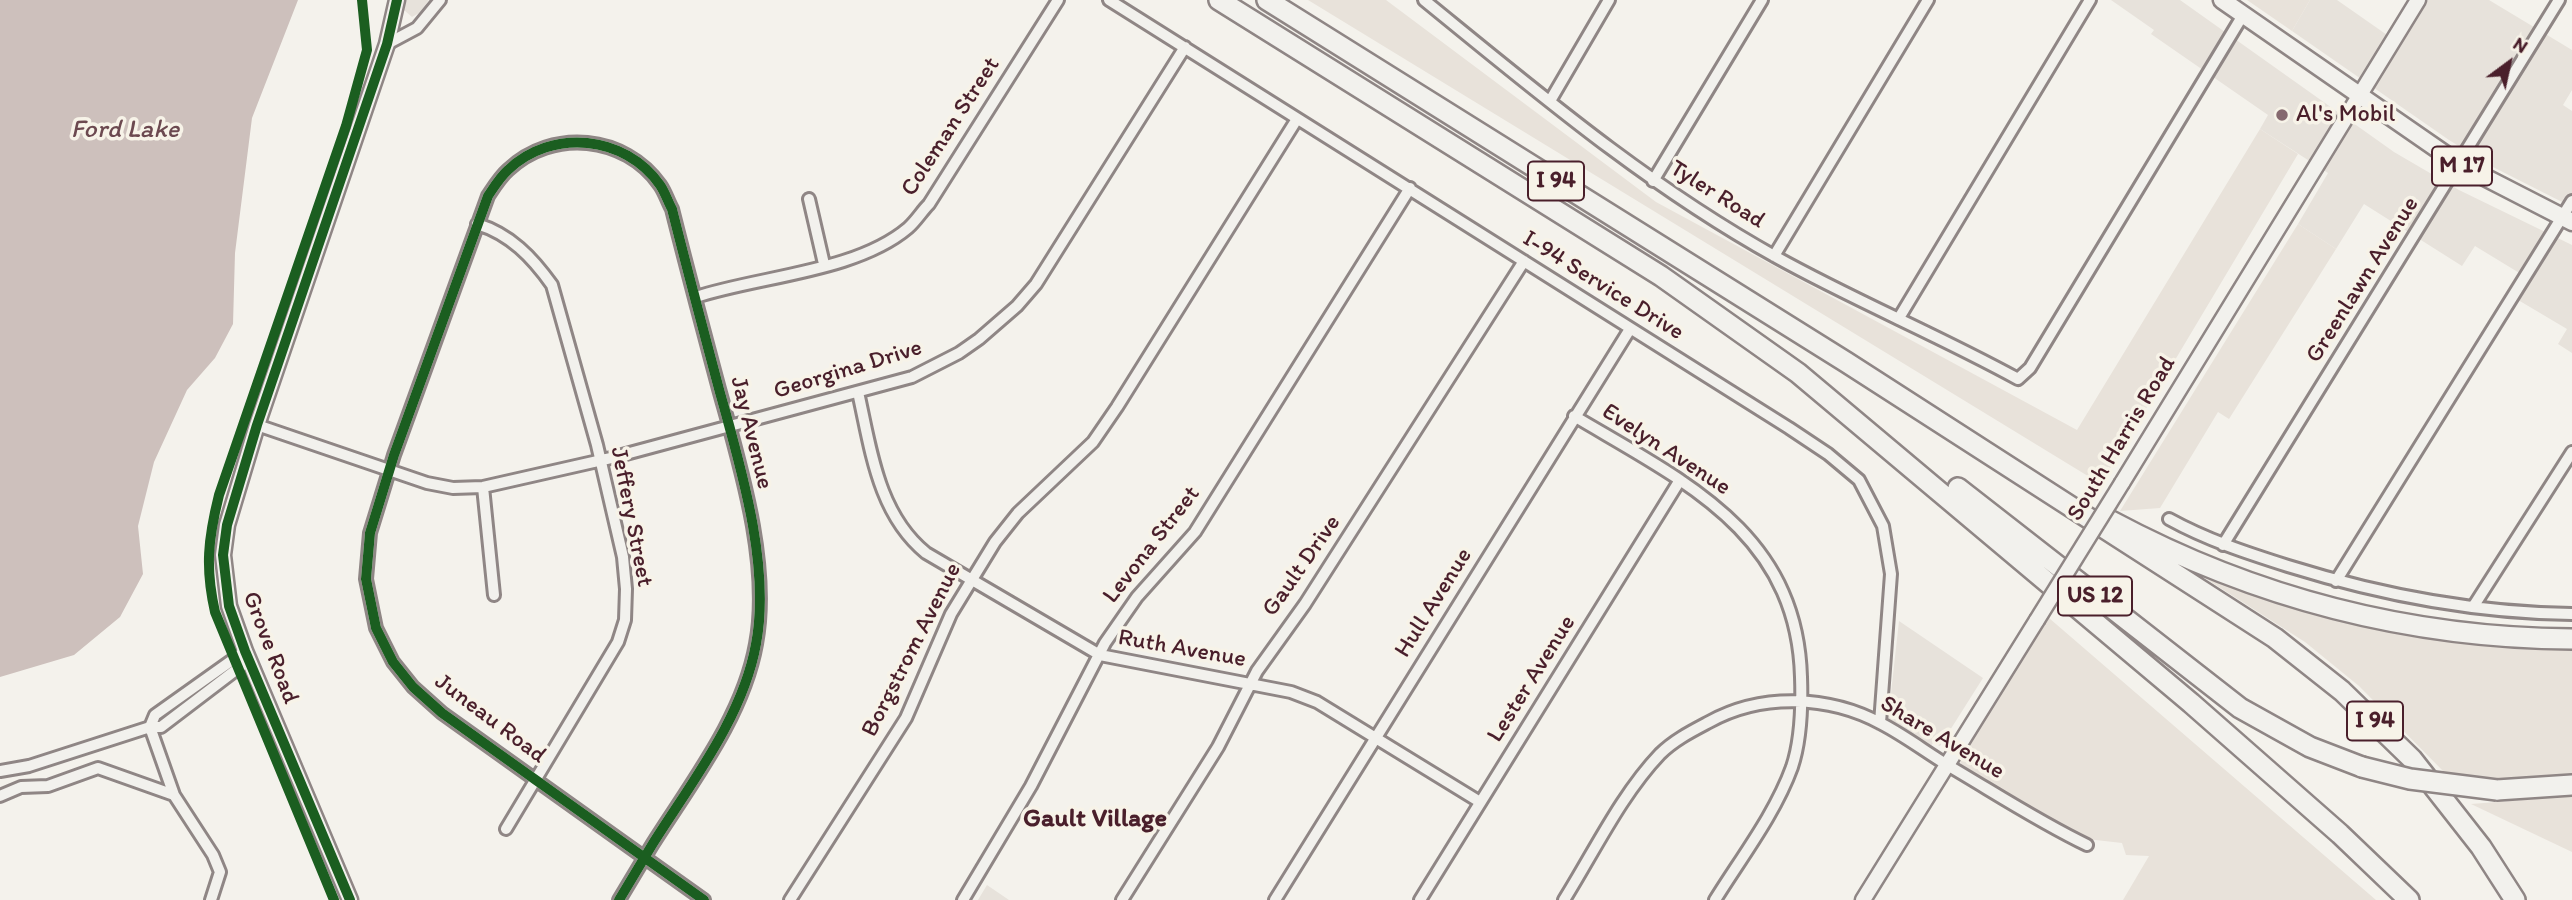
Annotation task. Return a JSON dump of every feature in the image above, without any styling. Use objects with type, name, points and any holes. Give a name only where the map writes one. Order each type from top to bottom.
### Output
[{"type":"highway","name":"I 94","points":[[1219,0],[1705,305],[1798,373],[1883,442],[2293,792],[2409,900]]},
{"type":"highway","name":"I 94","points":[[1267,0],[1846,362],[2274,638],[2343,691],[2412,759],[2481,847],[2515,900]]},
{"type":"highway","name":"US 12","points":[[1883,442],[1915,455],[2240,708],[2310,747],[2361,767],[2410,779],[2497,790],[2572,785]]},
{"type":"highway","points":[[2064,505],[2096,513],[2200,566],[2339,611],[2402,625],[2477,635],[2572,639]]},
{"type":"main road","name":"Grove Road","points":[[350,900],[247,655],[229,606],[223,555],[227,525],[257,425],[387,44],[397,0]]},
{"type":"main road","name":"M 17","points":[[2222,0],[2459,164],[2567,220]]},
{"type":"main road","name":"South Harris Road","points":[[1863,900],[2418,0]]},
{"type":"street","points":[[387,44],[417,28],[440,0]]},
{"type":"street","name":"Coleman Street","points":[[696,298],[875,248],[908,228],[922,212],[1058,0]]},
{"type":"street","name":"I-94 Service Drive","points":[[1109,0],[1828,454],[1859,480],[1874,504],[1883,526],[1891,574],[1881,723]]},
{"type":"street","name":"Tyler Road","points":[[1424,0],[1440,5],[1550,102],[1653,181],[1774,256],[2018,379],[2030,368],[2243,15]]},
{"type":"street","points":[[1550,102],[1609,0]]},
{"type":"street","points":[[1653,181],[1762,0]]},
{"type":"street","points":[[1774,256],[1928,0]]},
{"type":"street","points":[[1899,318],[2090,0]]},
{"type":"street","name":"Greenlawn Avenue","points":[[2223,545],[2559,0]]},
{"type":"street","name":"Georgina Drive","points":[[257,425],[389,470],[453,488],[484,487],[599,460],[912,377],[959,353],[1017,306],[1053,260],[1185,47]]},
{"type":"street","name":"Borgstrom Avenue","points":[[790,900],[905,718],[951,614],[970,580],[1018,513],[1093,442],[1118,407],[1297,119]]},
{"type":"street","name":"Jay Avenue","points":[[477,224],[488,195],[508,170],[539,149],[565,142],[614,149],[639,163],[660,185],[672,209],[744,485],[759,569],[757,643],[746,681],[716,743],[619,900]]},
{"type":"street","name":"Levona Street","points":[[963,900],[1031,786],[1100,655],[1137,597],[1195,532],[1410,188]]},
{"type":"street","points":[[808,199],[824,264]]},
{"type":"street","points":[[2336,581],[2567,220],[2572,201]]},
{"type":"street","name":"Jeffery Street","points":[[477,224],[512,240],[537,263],[552,285],[599,460],[622,557],[626,589],[625,620],[618,642],[506,829]]},
{"type":"street","name":"Juneau Road","points":[[477,224],[389,470],[370,533],[366,579],[376,628],[393,662],[413,687],[442,713],[704,900]]},
{"type":"street","name":"Gault Drive","points":[[1122,900],[1218,747],[1250,683],[1387,479],[1524,261]]},
{"type":"street","name":"Hull Avenue","points":[[1275,900],[1630,329]]},
{"type":"street","name":"Ruth Avenue","points":[[858,393],[883,495],[895,520],[910,540],[926,554],[1100,655],[1292,692],[1317,702],[1480,802]]},
{"type":"street","name":"Evelyn Avenue","points":[[1574,416],[1716,505],[1738,525],[1761,554],[1788,601],[1801,650],[1802,702],[1792,766],[1767,816],[1715,900]]},
{"type":"street","points":[[2473,607],[2572,452]]},
{"type":"street","name":"Lester Avenue","points":[[1420,900],[1680,480]]},
{"type":"street","points":[[484,487],[494,595]]},
{"type":"street","points":[[2169,519],[2223,545],[2336,581],[2435,603],[2572,614]]},
{"type":"street","points":[[0,771],[29,766],[149,727],[155,715],[247,655]]},
{"type":"street","name":"Share Avenue","points":[[1564,900],[1641,777],[1662,752],[1685,734],[1722,714],[1766,701],[1802,702],[1846,709],[1881,723],[2040,822],[2087,845]]},
{"type":"street","points":[[149,727],[174,795],[213,855],[220,872],[211,900]]},
{"type":"street","points":[[0,796],[21,786],[48,786],[98,768],[174,795]]},
{"type":"shaded area","points":[[405,0],[429,0],[419,13],[412,17],[404,10]]},
{"type":"shaded area","points":[[1308,0],[1386,0],[1656,202],[2077,430],[2260,129],[2298,154],[2101,484]]},
{"type":"shaded area","points":[[2111,0],[2180,0],[2394,152],[2459,190],[2572,245],[2572,353],[2558,344],[2567,329],[2508,294],[2521,274],[2475,246],[2462,266],[2364,204],[2336,249],[2298,224],[2328,173],[2260,129],[2268,115],[2151,34],[2154,30]]},
{"type":"shaded area","points":[[2247,0],[2310,0],[2292,31]]},
{"type":"shaded area","points":[[2310,0],[2337,0],[2400,44],[2428,0],[2489,0],[2572,50],[2572,90],[2563,105],[2572,111],[2572,207],[2491,166],[2449,140],[2292,31]]},
{"type":"shaded area","points":[[2298,224],[2336,249],[2229,419],[2218,412],[2160,508],[2120,511]]},
{"type":"shaded area","points":[[2197,573],[2303,609],[2368,627],[2455,641],[2572,649],[2572,776],[2504,779],[2445,773],[2359,686],[2305,642]]},
{"type":"shaded area","points":[[2049,618],[2376,900],[2123,900],[2149,856],[2126,855],[2122,843],[2087,839],[2071,832],[1961,766],[1960,756]]},
{"type":"shaded area","points":[[1899,621],[1983,678],[1940,746],[1933,743],[1931,746],[1888,720]]},
{"type":"shaded area","points":[[2572,796],[2572,852],[2471,804]]},
{"type":"shaded area","points":[[987,885],[1009,900],[978,900]]},
{"type":"water","name":"Ford Lake","points":[[0,0],[298,0],[252,118],[235,253],[233,324],[215,358],[187,390],[154,462],[138,526],[143,574],[120,617],[74,655],[0,677]]},
{"type":"cycle path","points":[[334,900],[215,612],[209,554],[219,495],[346,126],[367,50],[362,0]]},
{"type":"cycle path","points":[[350,900],[245,651],[229,606],[223,555],[227,525],[257,425],[387,44],[397,0]]},
{"type":"cycle path","points":[[619,900],[652,845],[714,749],[740,697],[756,644],[760,582],[744,482],[672,209],[660,185],[645,168],[628,156],[608,147],[566,143],[545,148],[526,157],[505,173],[488,196],[394,455],[370,533],[366,579],[376,628],[393,662],[413,687],[442,713],[645,858],[704,900]]},
{"type":"place","name":"Al's Mobil","points":[[2282,115]]},
{"type":"district","name":"Gault Village","points":[[1095,819]]}]
